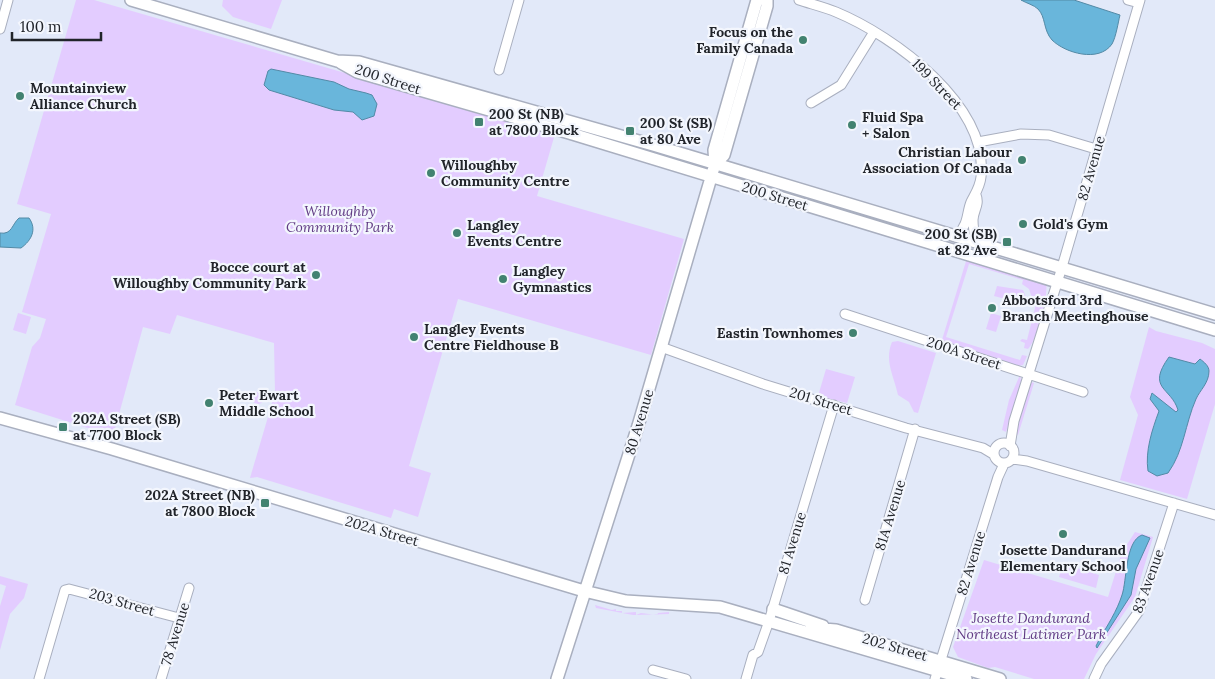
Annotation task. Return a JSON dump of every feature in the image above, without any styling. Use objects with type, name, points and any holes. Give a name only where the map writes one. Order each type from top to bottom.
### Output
[{"type":"main road","name":"200 Street","points":[[131,0],[337,60],[360,62],[715,164],[1215,314]]},
{"type":"main road","name":"80 Avenue","points":[[715,164],[714,150],[758,0]]},
{"type":"main road","name":"80 Avenue","points":[[557,679],[661,347],[710,177],[715,164],[724,155],[767,6],[767,0]]},
{"type":"main road","name":"200 Street","points":[[337,60],[357,72],[1215,330]]},
{"type":"main road","name":"202A Street","points":[[0,418],[96,444],[584,591],[652,604],[709,605],[768,621]]},
{"type":"main road","points":[[772,609],[836,630]]},
{"type":"main road","name":"202 Street","points":[[768,621],[966,679]]},
{"type":"main road","name":"202 Street","points":[[788,626],[836,630],[938,670],[1000,679]]},
{"type":"street","points":[[0,30],[8,0]]},
{"type":"street","points":[[498,70],[519,0]]},
{"type":"street","name":"199 Street","points":[[799,0],[836,12],[874,32],[904,52],[937,80],[966,115],[978,142]]},
{"type":"street","points":[[1128,0],[1139,2]]},
{"type":"street","name":"82 Avenue","points":[[938,670],[998,476],[1003,453],[1058,282],[1139,2]]},
{"type":"street","points":[[811,103],[841,86],[874,32]]},
{"type":"street","points":[[959,238],[981,177],[978,142],[1021,134],[1049,135],[1096,149]]},
{"type":"street","points":[[974,242],[976,232],[973,219],[978,201],[976,195]]},
{"type":"street","name":"200A Street","points":[[845,314],[1084,392]]},
{"type":"street","name":"201 Street","points":[[661,347],[763,384],[1215,515]]},
{"type":"street","name":"81 Avenue","points":[[746,679],[753,655],[758,652],[772,609],[834,405]]},
{"type":"street","name":"81A Avenue","points":[[865,600],[915,429]]},
{"type":"street","name":"83 Avenue","points":[[1094,679],[1101,664],[1139,611],[1174,503]]},
{"type":"street","name":"203 Street","points":[[39,679],[65,590],[74,588],[179,618]]},
{"type":"street","name":"78 Avenue","points":[[161,679],[189,588]]},
{"type":"street","points":[[654,670],[686,679]]},
{"type":"green space","name":"Willoughby Community Park","points":[[76,0],[94,0],[555,134],[537,196],[684,239],[651,355],[458,299],[409,466],[431,473],[418,517],[394,509],[391,518],[257,477],[250,478],[275,393],[274,343],[177,315],[170,334],[143,327],[113,436],[15,405],[32,347],[40,338],[46,319],[22,312],[51,214],[17,204]]},
{"type":"green space","points":[[223,0],[282,0],[271,29],[233,17],[222,6]]},
{"type":"green space","points":[[967,258],[1046,283],[1046,298],[1041,318],[1035,338],[1028,349],[1024,348],[1025,343],[1020,341],[1022,339],[1027,340],[1037,300],[1032,298],[1029,289],[1022,284],[1023,280],[969,264],[946,337],[1020,360],[1022,355],[1027,356],[1023,365],[1018,366],[941,343]]},
{"type":"green space","points":[[997,286],[1023,290],[1026,297],[1025,304],[994,296]]},
{"type":"green space","points":[[18,313],[31,317],[26,334],[13,330]]},
{"type":"green space","points":[[991,313],[1001,316],[996,332],[986,329]]},
{"type":"green space","points":[[1149,327],[1156,331],[1202,343],[1215,349],[1215,404],[1187,499],[1120,480],[1138,415],[1130,397]]},
{"type":"green space","points":[[898,341],[936,353],[918,413],[914,412],[909,402],[898,395],[892,375],[889,362],[890,349],[892,342]]},
{"type":"green space","points":[[826,369],[855,377],[847,403],[818,396]]},
{"type":"green space","points":[[1020,375],[1021,381],[1006,432],[1002,430],[1009,400]]},
{"type":"green space","points":[[1031,382],[1034,383],[1018,435],[1014,433]]},
{"type":"green space","points":[[256,392],[260,392],[264,398],[260,404],[256,404],[252,400],[252,396]]},
{"type":"green space","name":"Josette Dandurand Northeast Latimer Park","points":[[1135,532],[1153,537],[1135,597],[1096,654],[1084,679],[1034,679],[995,667],[988,668],[958,657],[953,647],[984,560],[1108,597],[1122,552]]},
{"type":"green space","points":[[1063,564],[1099,575],[1096,588],[1059,577]]},
{"type":"green space","points":[[0,576],[28,584],[24,598],[10,614],[0,650],[0,606],[6,586],[0,584]]},
{"type":"green space","points":[[595,605],[612,610],[616,609],[616,611],[622,611],[622,613],[596,608]]},
{"type":"green space","points":[[636,612],[636,615],[633,615],[622,613]]},
{"type":"green space","points":[[669,612],[669,614],[658,613]]},
{"type":"water","points":[[1021,0],[1074,0],[1120,15],[1112,44],[1106,50],[1091,55],[1065,49],[1049,36],[1041,12],[1034,6]]},
{"type":"water","points":[[271,69],[334,82],[349,89],[372,95],[377,104],[374,116],[362,120],[353,112],[334,110],[269,90],[264,85],[268,71]]},
{"type":"water","points":[[19,218],[29,218],[33,226],[30,238],[21,248],[0,247],[0,233],[9,231]]},
{"type":"water","points":[[1169,357],[1195,364],[1200,359],[1208,367],[1209,375],[1196,399],[1178,456],[1168,473],[1157,476],[1148,471],[1147,463],[1148,448],[1159,411],[1150,399],[1152,393],[1176,412],[1178,410],[1175,402],[1160,382],[1162,368]]},
{"type":"water","points":[[1142,535],[1150,538],[1136,569],[1131,595],[1097,648],[1096,646],[1115,613],[1122,595],[1132,545]]},
{"type":"place","name":"Focus on the Family Canada","points":[[803,40]]},
{"type":"place","name":"Mountainview Alliance Church","points":[[20,96]]},
{"type":"place","name":"200 St (NB) at 7800 Block","points":[[479,122]]},
{"type":"place","name":"Fluid Spa + Salon","points":[[852,125]]},
{"type":"place","name":"200 St (SB) at 80 Ave","points":[[630,131]]},
{"type":"place","name":"Christian Labour Association Of Canada","points":[[1022,160]]},
{"type":"place","name":"Willoughby Community Centre","points":[[431,173]]},
{"type":"place","name":"Gold's Gym","points":[[1023,224]]},
{"type":"place","name":"Langley Events Centre","points":[[457,233]]},
{"type":"place","name":"200 St (SB) at 82 Ave","points":[[1007,242]]},
{"type":"place","name":"Bocce court at Willoughby Community Park","points":[[316,275]]},
{"type":"place","name":"Langley Gymnastics","points":[[503,279]]},
{"type":"place","name":"Abbotsford 3rd Branch Meetinghouse","points":[[992,308]]},
{"type":"place","name":"Eastin Townhomes","points":[[853,333]]},
{"type":"place","name":"Langley Events Centre Fieldhouse B","points":[[414,337]]},
{"type":"place","name":"Peter Ewart Middle School","points":[[209,403]]},
{"type":"place","name":"202A Street (SB) at 7700 Block","points":[[63,427]]},
{"type":"place","name":"202A Street (NB) at 7800 Block","points":[[265,503]]},
{"type":"place","name":"Josette Dandurand Elementary School","points":[[1063,534]]}]
